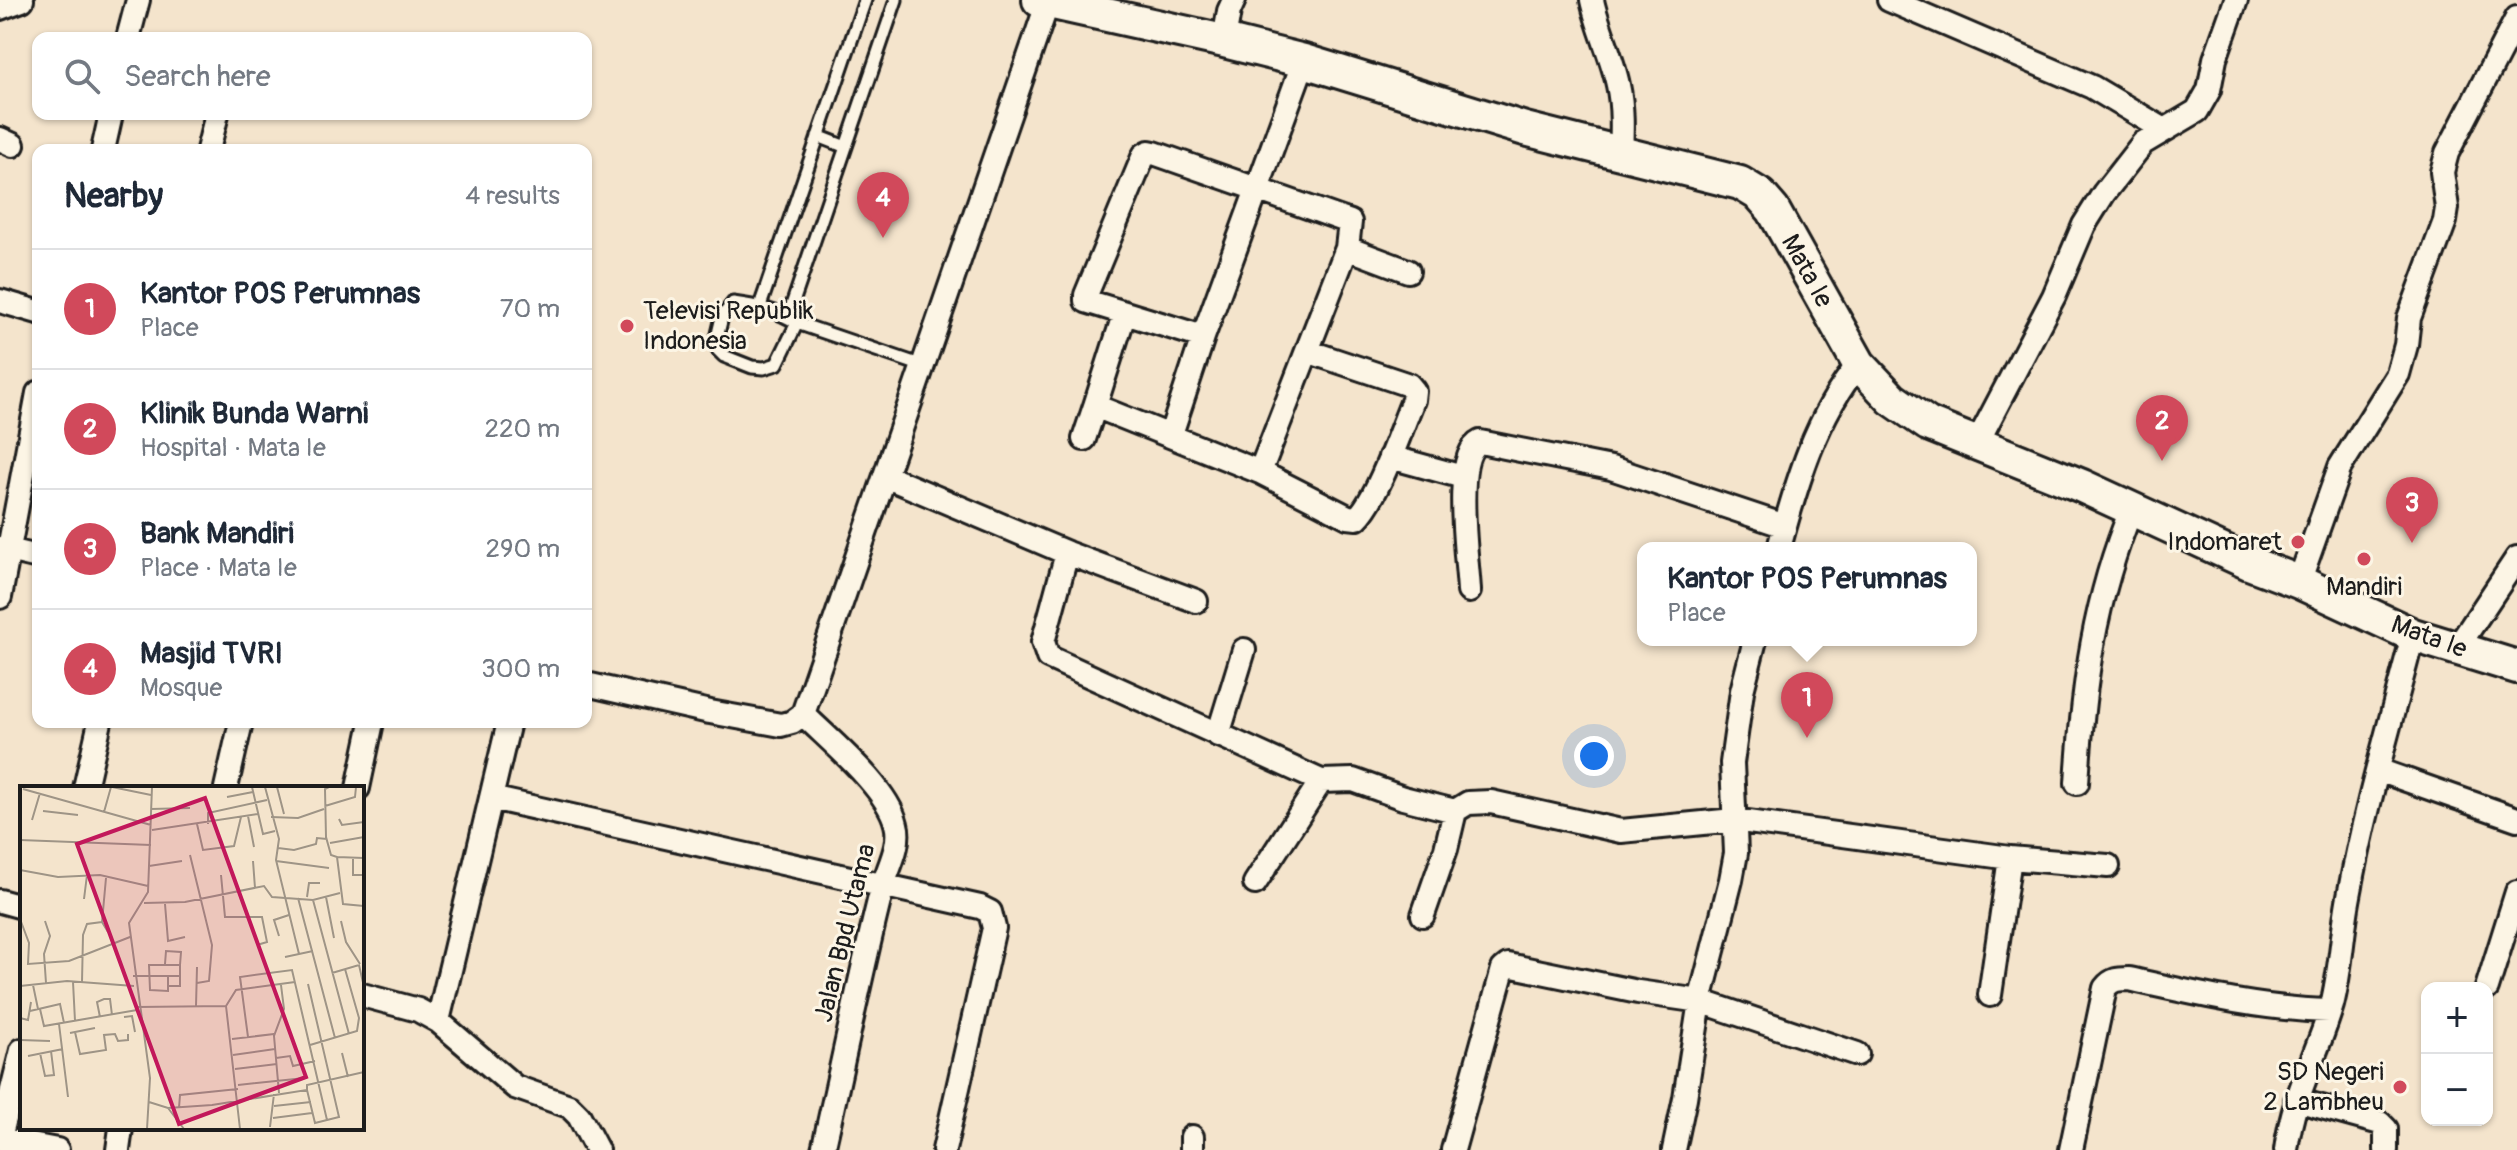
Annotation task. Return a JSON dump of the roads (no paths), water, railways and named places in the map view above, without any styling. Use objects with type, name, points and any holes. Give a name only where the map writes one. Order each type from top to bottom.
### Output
[{"type":"street","points":[[0,8],[22,0]]},
{"type":"street","points":[[130,32],[138,0]]},
{"type":"street","points":[[1224,41],[1225,26],[1234,0]]},
{"type":"street","points":[[1592,0],[1618,86],[1621,154]]},
{"type":"street","points":[[1889,0],[2092,87],[2163,129]]},
{"type":"street","points":[[1977,443],[2054,296],[2084,225],[2104,193],[2143,143],[2197,111],[2209,90],[2215,59],[2236,0]]},
{"type":"street","points":[[592,685],[781,725],[803,714],[1044,1]]},
{"type":"street","name":"Mata Ie","points":[[1044,1],[1304,61],[1525,129],[1740,183],[1760,195],[1773,210],[1859,364],[1892,399],[1928,424],[2132,508],[2413,635],[2517,667]]},
{"type":"street","points":[[2299,582],[2340,467],[2398,374],[2409,318],[2445,221],[2447,208],[2442,172],[2447,153],[2517,18]]},
{"type":"street","points":[[1171,434],[1203,337],[1304,61]]},
{"type":"street","points":[[104,144],[110,120]]},
{"type":"street","points":[[210,144],[216,120]]},
{"type":"street","points":[[1203,337],[1090,305],[1086,301],[1144,155],[1149,152],[1348,221],[1351,228],[1347,248],[1260,472]]},
{"type":"street","points":[[1347,248],[1408,271]]},
{"type":"street","points":[[0,301],[32,310]]},
{"type":"street","points":[[1084,439],[1124,315]]},
{"type":"street","points":[[1095,406],[1260,472],[1348,517],[1357,518],[1390,457],[1414,391],[1412,387],[1307,351]]},
{"type":"street","points":[[1469,591],[1463,477],[1472,447],[1476,444],[1485,443],[1611,468],[1782,537],[1801,475],[1831,402],[1859,364]]},
{"type":"street","points":[[0,597],[4,548],[32,420]]},
{"type":"street","points":[[1390,457],[1463,477]]},
{"type":"street","points":[[885,476],[1067,553],[1196,601]]},
{"type":"street","points":[[2077,783],[2088,660],[2115,550],[2132,508]]},
{"type":"street","points":[[4,548],[32,555]]},
{"type":"street","points":[[1067,553],[1043,642],[1048,657],[1321,781],[1353,780],[1403,798],[1455,811]]},
{"type":"street","points":[[2457,648],[2517,558]]},
{"type":"street","points":[[2286,1150],[2289,1121],[2329,1011],[2349,894],[2413,635]]},
{"type":"street","points":[[1674,1150],[1700,1001],[1736,853],[1733,751],[1742,691],[1753,646]]},
{"type":"street","points":[[1218,735],[1244,650]]},
{"type":"street","name":"Jalan Bpd Utama","points":[[803,714],[865,776],[887,803],[897,826],[898,840],[883,887],[823,1150]]},
{"type":"street","points":[[85,786],[99,728]]},
{"type":"street","points":[[226,786],[240,728]]},
{"type":"street","points":[[358,786],[371,728]]},
{"type":"street","points":[[438,1021],[508,728]]},
{"type":"street","points":[[2378,770],[2517,819]]},
{"type":"street","points":[[1255,883],[1321,781]]},
{"type":"street","points":[[491,798],[980,907],[990,912],[994,928],[944,1150]]},
{"type":"street","points":[[1423,915],[1446,849],[1455,811],[1468,803],[1491,802],[1621,831],[1734,820],[2010,858],[2108,866]]},
{"type":"street","points":[[1990,995],[2010,858]]},
{"type":"street","points":[[0,901],[20,906]]},
{"type":"street","points":[[2489,982],[2515,902]]},
{"type":"street","points":[[1453,1150],[1506,966],[1700,1001],[1857,1054]]},
{"type":"street","points":[[2071,1150],[2105,988],[2110,982],[2129,979],[2226,1001],[2284,1010],[2329,1011]]},
{"type":"street","points":[[364,996],[418,1010],[438,1021],[515,1087],[569,1106],[597,1150]]},
{"type":"street","points":[[20,1058],[0,1138],[57,1150]]},
{"type":"street","points":[[2296,1100],[2380,1123],[2386,1129],[2386,1150]]},
{"type":"street","points":[[118,1150],[121,1130]]},
{"type":"lane","points":[[760,306],[865,0]]},
{"type":"lane","points":[[896,0],[846,147],[793,320],[777,364],[764,368],[752,367],[724,356],[716,342],[722,317],[733,303],[760,306],[793,320],[923,366]]},
{"type":"lane","points":[[818,136],[846,147]]},
{"type":"place","name":"Masjid TVRI","points":[[883,238]]},
{"type":"place","name":"Televisi Republik Indonesia","points":[[627,326]]},
{"type":"place","name":"Klinik Bunda Warni","points":[[2162,461]]},
{"type":"place","name":"Indomaret","points":[[2298,542]]},
{"type":"place","name":"Bank Mandiri","points":[[2412,543]]},
{"type":"place","name":"Mandiri","points":[[2364,559]]},
{"type":"place","name":"Kantor POS Perumnas","points":[[1807,738]]},
{"type":"place","name":"SD Negeri 2 Lambheu","points":[[2400,1087]]}]
